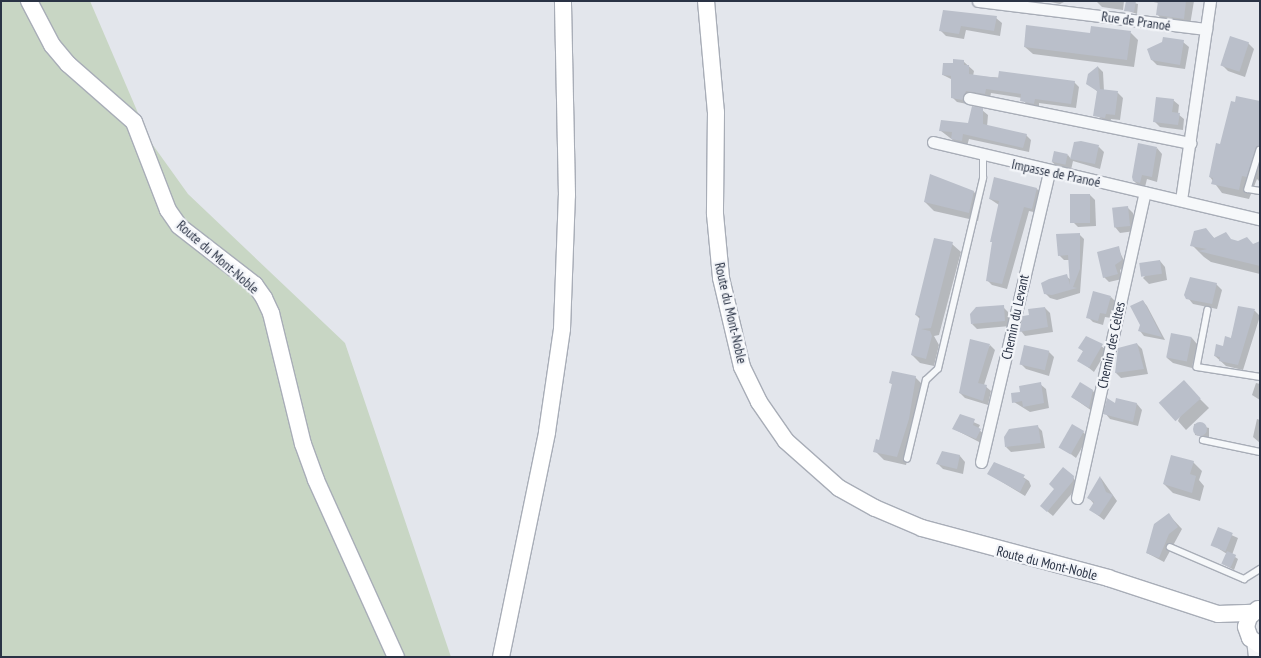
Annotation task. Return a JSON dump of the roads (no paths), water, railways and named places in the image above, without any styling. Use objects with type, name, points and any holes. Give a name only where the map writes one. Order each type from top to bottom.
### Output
[{"type":"street","name":"Route du Mont-Noble","points":[[29,1],[52,45],[68,64],[134,122],[168,210],[179,226],[237,270],[264,298],[272,312],[303,444],[316,480],[396,657]]},
{"type":"street","points":[[502,657],[544,448],[562,329],[567,195],[563,1]]},
{"type":"street","name":"Route du Mont-Noble","points":[[706,1],[716,112],[715,224],[725,298],[742,367],[759,402],[786,441],[814,468],[845,491],[922,528],[1108,578],[1218,614],[1254,644]]},
{"type":"street","name":"Rue de Pranoé","points":[[978,1],[1206,29]]},
{"type":"street","points":[[1210,1],[1181,200],[1260,218]]},
{"type":"street","points":[[969,98],[1190,143]]},
{"type":"street","name":"Impasse de Pranoé","points":[[933,142],[983,157],[1181,200]]},
{"type":"street","name":"Chemin du Levant","points":[[980,462],[1049,171]]},
{"type":"street","name":"Chemin des Celtes","points":[[1077,498],[1145,192]]},
{"type":"street","name":"Route du Mont-Noble","points":[[1218,614],[1257,609]]},
{"type":"street","points":[[1254,644],[1246,625],[1257,609]]},
{"type":"lane","points":[[1260,150],[1248,189],[1260,191]]},
{"type":"lane","points":[[907,459],[926,380],[938,369],[983,178],[983,157]]},
{"type":"lane","points":[[1208,310],[1197,367],[1260,377]]},
{"type":"lane","points":[[1203,440],[1260,452]]},
{"type":"lane","points":[[1170,547],[1244,579],[1260,569]]}]
